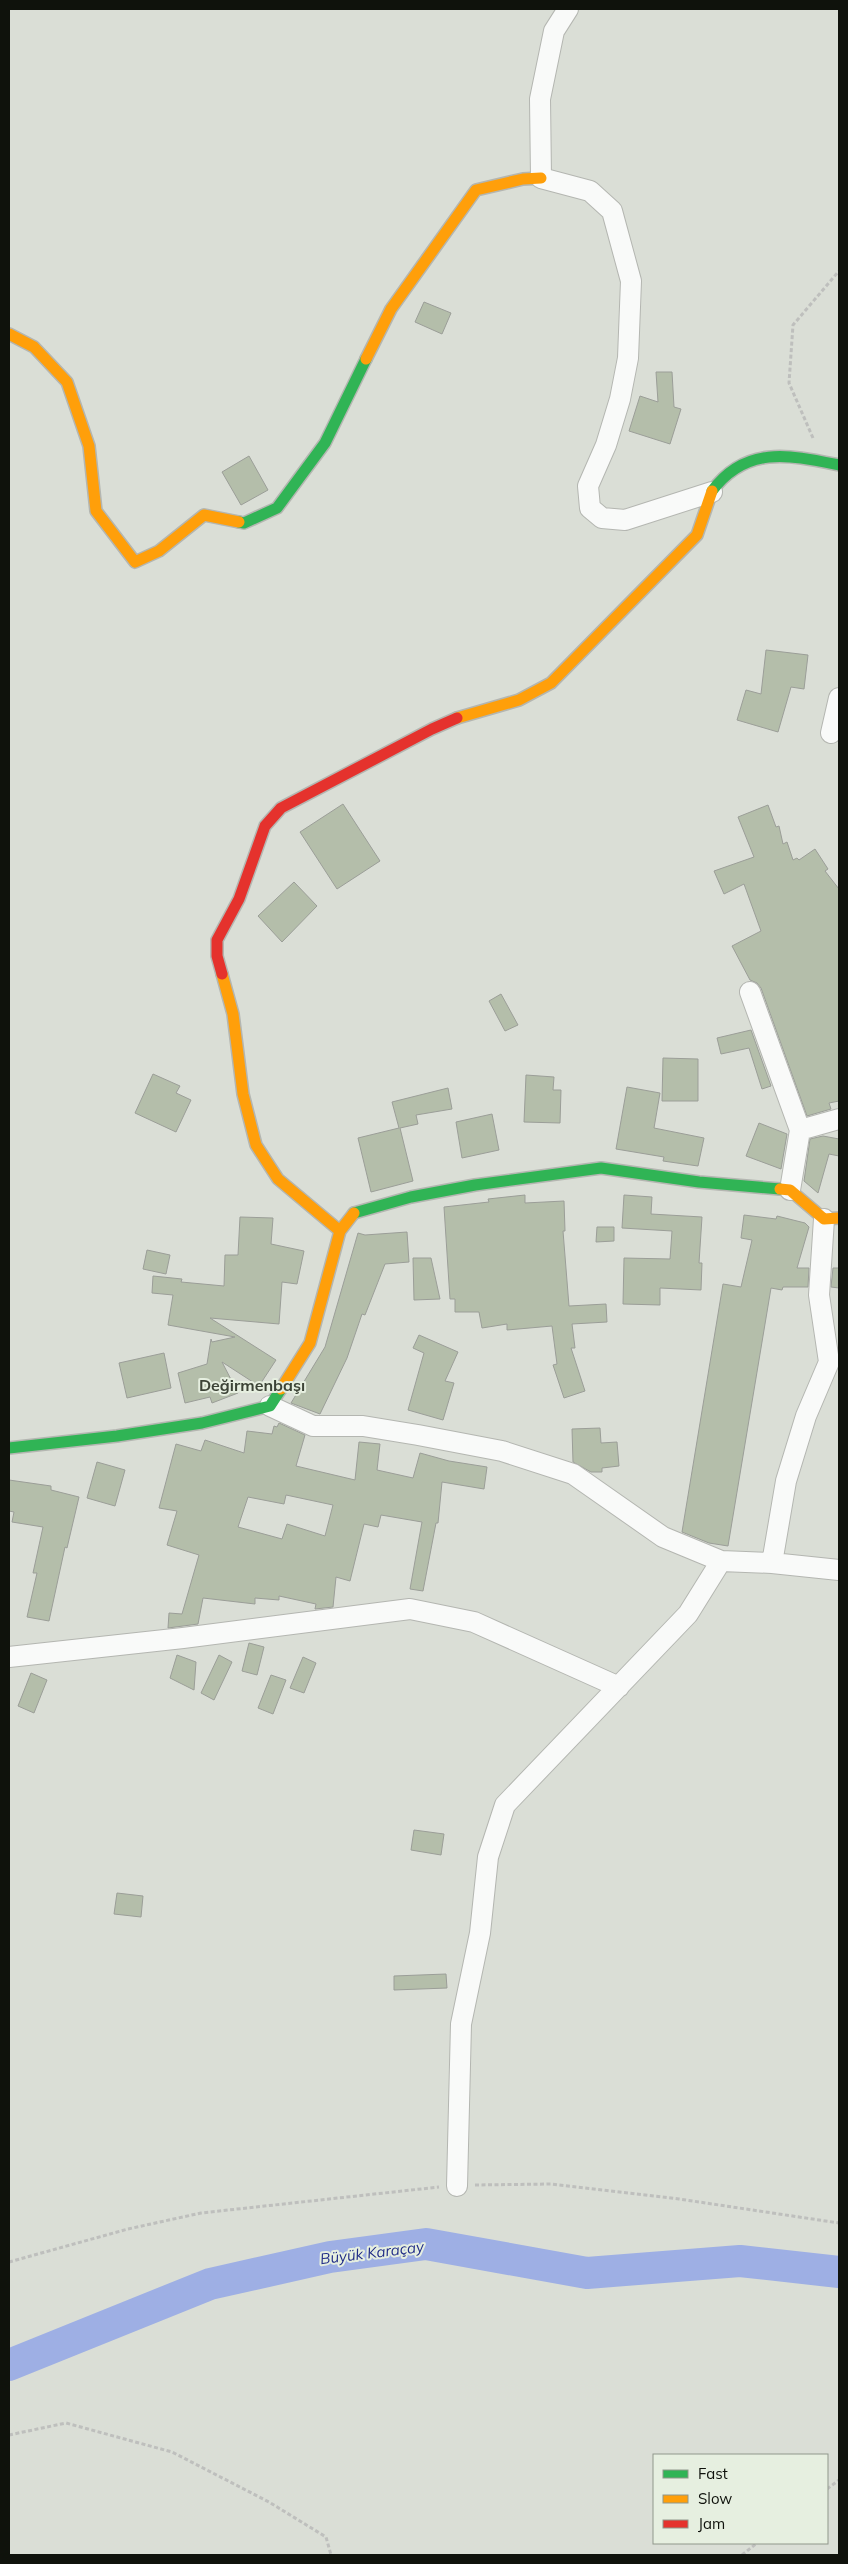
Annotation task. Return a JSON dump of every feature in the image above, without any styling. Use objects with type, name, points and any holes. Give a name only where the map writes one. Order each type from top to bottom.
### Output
[{"type":"street","points":[[541,178],[540,99],[554,31],[556,9]]},
{"type":"street","points":[[554,31],[568,9]]},
{"type":"street","points":[[9,334],[34,347],[66,382],[89,446],[96,511],[113,536],[135,562],[159,552],[204,516],[244,523],[277,508],[325,443],[391,309],[476,190],[523,178],[541,178],[590,191],[612,211],[631,281],[628,358],[620,399],[606,445],[588,486],[590,508],[602,518],[625,520],[712,492]]},
{"type":"street","points":[[340,1231],[278,1180],[256,1145],[243,1094],[233,1014],[216,956],[217,940],[239,899],[265,826],[281,808],[432,728],[470,713],[519,700],[551,683],[697,535],[704,520],[712,492],[732,471],[754,458],[823,461],[839,465]]},
{"type":"street","points":[[831,733],[839,698]]},
{"type":"street","points":[[750,992],[800,1130],[790,1190]]},
{"type":"street","points":[[800,1130],[839,1119]]},
{"type":"street","points":[[270,1406],[310,1343],[340,1231],[351,1214],[411,1197],[475,1185],[601,1168],[699,1182],[790,1190],[832,1219],[819,1295],[829,1362],[806,1416],[786,1481],[772,1563]]},
{"type":"street","points":[[9,1448],[117,1436],[202,1423],[270,1406],[312,1426],[363,1426],[418,1435],[502,1451],[573,1474],[663,1537],[721,1561],[772,1563],[839,1570]]},
{"type":"street","points":[[457,2186],[461,2024],[480,1934],[491,1848],[505,1805],[688,1614],[721,1561]]},
{"type":"street","points":[[9,1657],[183,1638],[410,1609],[474,1622],[619,1687]]},
{"type":"path","points":[[823,461],[789,383],[793,325],[839,271]]},
{"type":"path","points":[[9,2262],[128,2229],[201,2213],[320,2198],[457,2186],[551,2184],[678,2200],[839,2224]]},
{"type":"path","points":[[9,2436],[66,2423],[172,2452],[269,2502],[326,2536],[331,2555]]},
{"type":"path","points":[[828,2488],[839,2480]]},
{"type":"path","points":[[742,2555],[756,2544]]},
{"type":"building","points":[[424,302],[451,313],[442,334],[415,322]]},
{"type":"building","points":[[656,372],[672,372],[674,407],[681,409],[670,444],[629,431],[640,396],[658,402]]},
{"type":"building","points":[[249,456],[268,490],[241,505],[222,472]]},
{"type":"building","points":[[766,650],[808,655],[804,689],[791,687],[778,732],[737,720],[746,690],[761,694]]},
{"type":"building","points":[[343,804],[380,861],[337,889],[300,832]]},
{"type":"building","points":[[768,805],[776,827],[779,826],[783,844],[787,842],[793,860],[797,858],[799,860],[815,849],[828,869],[825,871],[839,889],[839,1101],[829,1103],[831,1109],[807,1116],[761,988],[757,983],[750,980],[732,946],[761,931],[744,884],[724,894],[714,871],[754,857],[738,817]]},
{"type":"building","points":[[294,882],[317,906],[282,942],[258,916]]},
{"type":"building","points":[[501,994],[518,1025],[505,1031],[489,1001]]},
{"type":"building","points":[[751,1030],[771,1086],[762,1089],[749,1048],[721,1054],[717,1038]]},
{"type":"building","points":[[663,1058],[698,1059],[698,1101],[662,1101]]},
{"type":"building","points":[[153,1074],[180,1086],[176,1093],[191,1100],[176,1132],[135,1113]]},
{"type":"building","points":[[526,1075],[554,1077],[553,1090],[561,1090],[560,1123],[524,1122]]},
{"type":"building","points":[[627,1087],[660,1093],[654,1128],[704,1138],[698,1166],[663,1161],[664,1157],[616,1149]]},
{"type":"building","points":[[448,1088],[452,1109],[416,1115],[418,1124],[400,1128],[413,1181],[371,1192],[358,1138],[399,1128],[392,1102]]},
{"type":"building","points":[[492,1114],[499,1150],[462,1158],[456,1122]]},
{"type":"building","points":[[759,1123],[787,1134],[781,1169],[746,1156]]},
{"type":"building","points":[[823,1136],[839,1139],[839,1156],[829,1154],[818,1193],[804,1181],[810,1139]]},
{"type":"building","points":[[525,1195],[525,1203],[564,1201],[565,1231],[563,1231],[569,1306],[606,1304],[607,1322],[572,1324],[575,1348],[571,1348],[585,1391],[564,1398],[553,1365],[557,1364],[552,1326],[507,1330],[507,1324],[482,1328],[479,1312],[455,1312],[455,1299],[450,1299],[444,1207],[489,1202],[488,1199]]},
{"type":"building","points":[[624,1195],[652,1197],[651,1214],[702,1217],[699,1263],[702,1263],[701,1290],[660,1288],[660,1305],[623,1304],[624,1258],[670,1259],[672,1231],[622,1228]]},
{"type":"building","points":[[744,1215],[776,1219],[777,1216],[805,1223],[809,1227],[797,1268],[809,1268],[808,1287],[783,1287],[782,1290],[771,1288],[728,1546],[709,1543],[682,1532],[723,1284],[741,1287],[752,1240],[741,1238]]},
{"type":"building","points":[[240,1217],[273,1218],[271,1244],[304,1251],[297,1284],[282,1282],[279,1324],[210,1318],[276,1360],[259,1386],[222,1362],[238,1393],[212,1403],[210,1397],[185,1403],[178,1373],[207,1364],[211,1339],[212,1342],[235,1337],[168,1325],[173,1295],[152,1293],[153,1276],[182,1279],[181,1282],[224,1286],[225,1255],[238,1255]]},
{"type":"building","points":[[597,1227],[614,1227],[614,1241],[596,1242]]},
{"type":"building","points":[[407,1232],[409,1262],[385,1264],[365,1315],[362,1314],[347,1358],[320,1414],[291,1403],[325,1347],[358,1233],[365,1235]]},
{"type":"building","points":[[147,1250],[170,1255],[166,1274],[143,1269]]},
{"type":"building","points":[[413,1258],[431,1258],[440,1299],[414,1300]]},
{"type":"building","points":[[833,1268],[839,1268],[839,1288],[831,1287]]},
{"type":"building","points":[[419,1335],[458,1352],[445,1381],[454,1383],[443,1420],[408,1410],[424,1353],[413,1348]]},
{"type":"building","points":[[164,1353],[171,1388],[127,1398],[119,1363]]},
{"type":"building","points":[[279,1423],[305,1435],[296,1466],[355,1480],[359,1442],[380,1444],[377,1470],[413,1478],[420,1453],[449,1461],[487,1467],[484,1489],[442,1482],[438,1523],[436,1523],[423,1591],[410,1589],[422,1522],[381,1515],[378,1527],[364,1524],[350,1581],[336,1577],[333,1607],[315,1609],[316,1604],[279,1596],[279,1600],[255,1598],[255,1604],[203,1598],[198,1624],[168,1628],[169,1613],[182,1614],[199,1555],[167,1545],[177,1511],[159,1508],[176,1444],[201,1451],[205,1440],[244,1453],[247,1431],[272,1434],[274,1426],[277,1427]],"holes":[[[286,1495],[333,1505],[325,1536],[287,1524],[282,1539],[238,1527],[248,1497],[284,1504]]]},
{"type":"building","points":[[600,1428],[601,1443],[617,1442],[619,1466],[602,1468],[602,1472],[591,1472],[573,1462],[572,1429]]},
{"type":"building","points":[[97,1462],[125,1470],[115,1506],[87,1498]]},
{"type":"building","points":[[9,1480],[51,1486],[51,1490],[79,1497],[67,1548],[65,1547],[49,1621],[27,1617],[37,1573],[33,1573],[43,1527],[12,1522],[14,1512],[9,1511]]},
{"type":"building","points":[[249,1643],[264,1647],[257,1675],[242,1671]]},
{"type":"building","points":[[177,1655],[196,1662],[194,1690],[170,1678]]},
{"type":"building","points":[[219,1655],[232,1662],[214,1700],[201,1693]]},
{"type":"building","points":[[303,1657],[316,1663],[304,1693],[290,1688]]},
{"type":"building","points":[[31,1673],[47,1680],[34,1713],[18,1706]]},
{"type":"building","points":[[271,1675],[286,1680],[273,1714],[258,1708]]},
{"type":"building","points":[[414,1830],[444,1834],[441,1855],[411,1850]]},
{"type":"building","points":[[117,1893],[143,1896],[141,1917],[114,1914]]},
{"type":"building","points":[[446,1974],[447,1988],[394,1990],[394,1976]]},
{"type":"waterway","name":"Büyük Karaçay","points":[[9,2365],[210,2284],[330,2257],[426,2244],[587,2273],[740,2261],[839,2272]]},
{"type":"traffic: fast","points":[[239,522],[244,523],[277,508],[325,443],[366,359]]},
{"type":"traffic: fast","points":[[712,491],[725,476],[739,466],[754,460],[786,457],[803,458],[839,465]]},
{"type":"traffic: fast","points":[[354,1213],[411,1197],[475,1185],[601,1168],[699,1182],[780,1189]]},
{"type":"traffic: fast","points":[[9,1448],[117,1436],[202,1423],[270,1406],[281,1389]]},
{"type":"traffic: slow","points":[[366,359],[391,309],[476,190],[523,179],[541,178]]},
{"type":"traffic: slow","points":[[9,334],[34,347],[67,382],[89,446],[96,511],[135,562],[159,551],[204,515],[239,522]]},
{"type":"traffic: slow","points":[[457,718],[519,700],[551,683],[697,535],[712,491]]},
{"type":"traffic: slow","points":[[222,974],[233,1014],[243,1094],[256,1145],[278,1179],[340,1231]]},
{"type":"traffic: slow","points":[[780,1189],[790,1190],[824,1219],[839,1218]]},
{"type":"traffic: slow","points":[[281,1389],[310,1343],[340,1231],[354,1213]]},
{"type":"traffic: jam","points":[[222,974],[217,956],[217,940],[239,899],[265,826],[281,808],[432,729],[457,718]]},
{"type":"district","name":"Değirmenbaşı","points":[[252,1385]]}]
